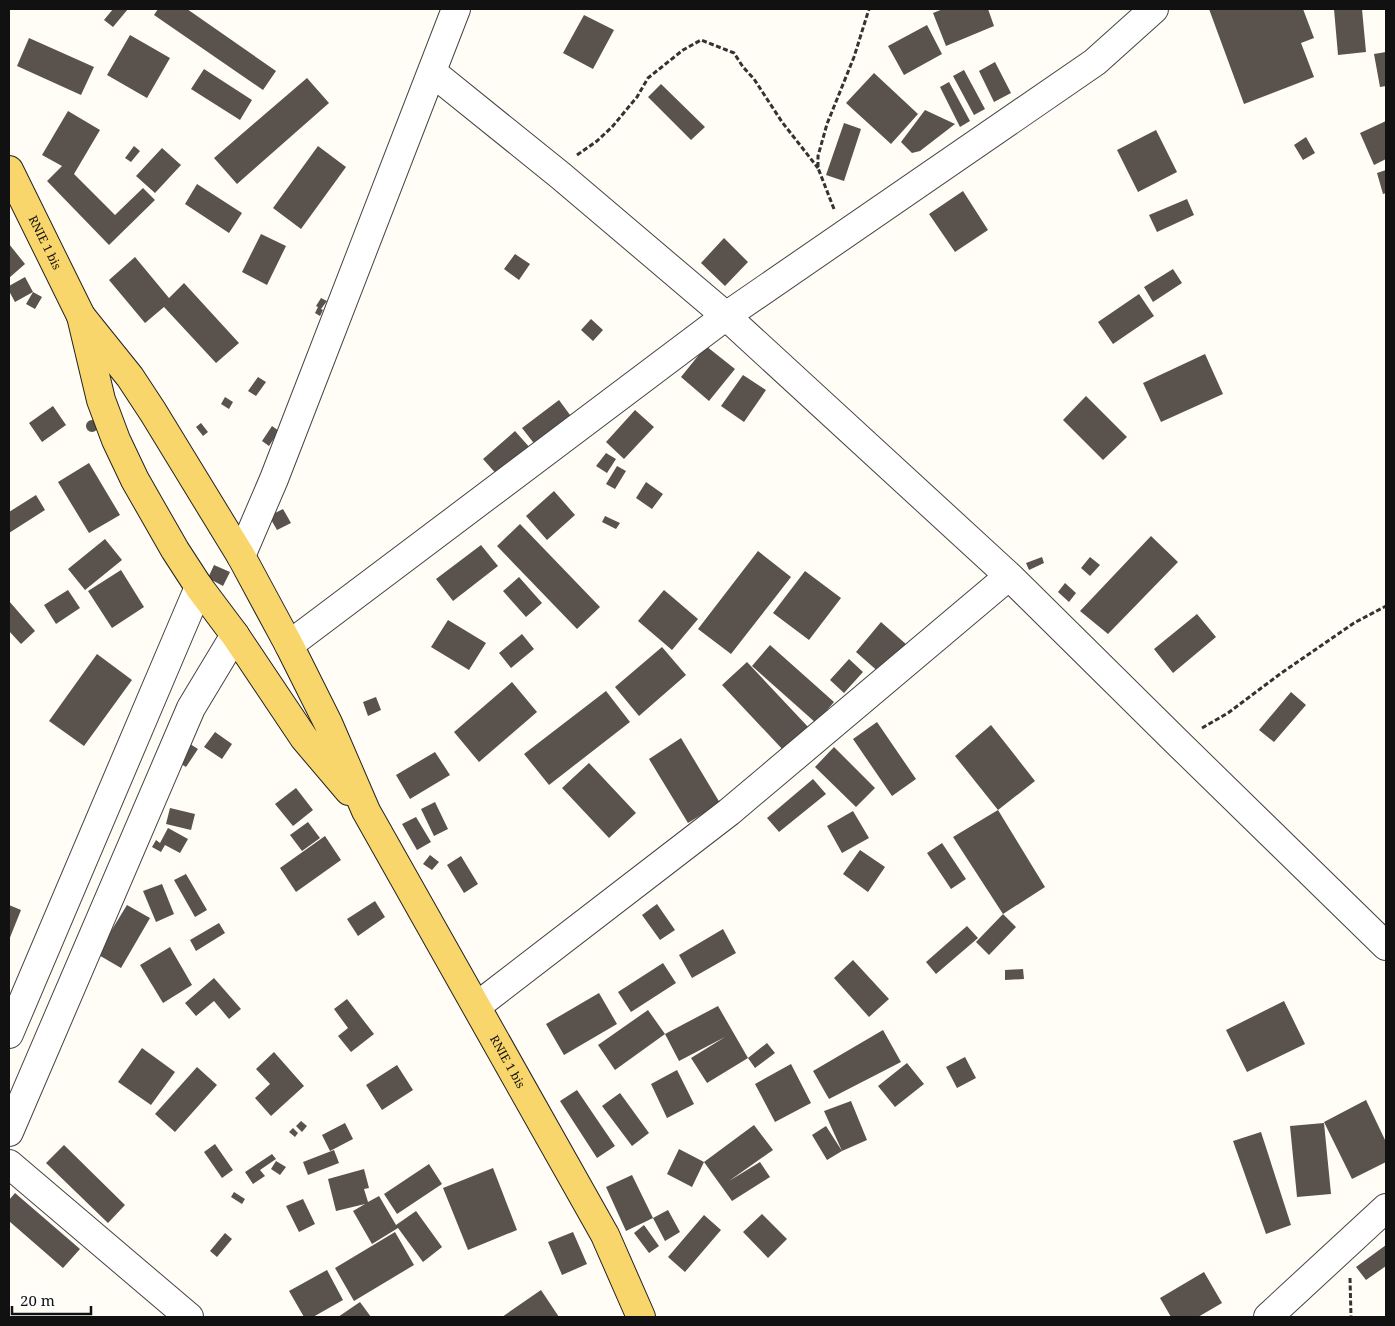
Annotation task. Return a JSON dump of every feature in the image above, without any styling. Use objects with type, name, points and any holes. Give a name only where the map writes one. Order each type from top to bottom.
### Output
[{"type":"main road","name":"RNIE 1 bis","points":[[9,170],[80,316]]},
{"type":"main road","points":[[80,316],[130,377],[149,405],[241,556],[328,723],[366,811]]},
{"type":"main road","points":[[80,316],[101,400],[116,440],[135,480],[174,550],[236,635],[304,738],[366,811]]},
{"type":"main road","name":"RNIE 1 bis","points":[[366,811],[605,1235],[641,1317]]},
{"type":"street","points":[[241,556],[274,479],[456,9]]},
{"type":"street","points":[[289,645],[726,316],[1095,62],[1154,9]]},
{"type":"street","points":[[432,72],[561,176],[726,316],[1010,576],[1386,946]]},
{"type":"street","points":[[477,1006],[728,812],[1010,576]]},
{"type":"street","points":[[9,1034],[200,587]]},
{"type":"street","points":[[9,1132],[191,708],[236,635]]},
{"type":"street","points":[[9,1164],[189,1317]]},
{"type":"street","points":[[1268,1317],[1386,1208]]},
{"type":"path","points":[[818,168],[818,156],[827,124],[854,57],[869,9]]},
{"type":"path","points":[[561,176],[579,153],[597,141],[612,127],[637,97],[648,78],[683,50],[701,40],[734,53],[742,68],[754,79],[782,122],[818,168],[844,235]]},
{"type":"path","points":[[1177,742],[1228,713],[1280,674],[1354,623],[1386,606]]},
{"type":"building","points":[[113,9],[128,9],[113,27],[104,20]]},
{"type":"building","points":[[158,9],[187,9],[276,71],[263,90],[154,15]]},
{"type":"building","points":[[943,9],[988,9],[994,26],[946,46],[933,13]]},
{"type":"building","points":[[1209,9],[1303,9],[1314,38],[1301,43],[1314,77],[1244,104]]},
{"type":"building","points":[[1334,9],[1362,9],[1366,52],[1338,55]]},
{"type":"building","points":[[584,15],[614,30],[593,69],[563,53]]},
{"type":"building","points":[[927,25],[942,54],[904,75],[888,46]]},
{"type":"building","points":[[130,35],[170,58],[147,98],[107,75]]},
{"type":"building","points":[[29,38],[94,67],[81,95],[17,66]]},
{"type":"building","points":[[1386,52],[1386,86],[1380,87],[1374,54]]},
{"type":"building","points":[[995,62],[1011,93],[994,102],[979,71]]},
{"type":"building","points":[[204,69],[252,100],[240,120],[191,89]]},
{"type":"building","points":[[964,70],[985,109],[974,115],[953,76]]},
{"type":"building","points":[[874,73],[918,114],[891,144],[846,103]]},
{"type":"building","points":[[307,78],[329,103],[237,184],[214,158]]},
{"type":"building","points":[[949,82],[970,121],[960,127],[940,87]]},
{"type":"building","points":[[661,84],[705,127],[691,140],[648,97]]},
{"type":"building","points":[[925,110],[955,124],[920,151],[912,153],[901,142]]},
{"type":"building","points":[[68,111],[100,130],[74,174],[115,215],[143,188],[155,200],[109,245],[47,181],[62,166],[42,155]]},
{"type":"building","points":[[1386,121],[1386,159],[1374,165],[1360,133]]},
{"type":"building","points":[[844,123],[861,129],[844,181],[826,175]]},
{"type":"building","points":[[1156,130],[1177,172],[1138,192],[1117,150]]},
{"type":"building","points":[[1306,137],[1315,153],[1303,160],[1294,145]]},
{"type":"building","points":[[134,146],[140,151],[131,162],[125,158]]},
{"type":"building","points":[[318,146],[346,167],[301,229],[273,208]]},
{"type":"building","points":[[162,148],[181,165],[155,193],[136,176]]},
{"type":"building","points":[[1386,170],[1386,193],[1383,194],[1377,173]]},
{"type":"building","points":[[197,184],[242,213],[229,233],[185,204]]},
{"type":"building","points":[[963,191],[988,230],[955,252],[929,214]]},
{"type":"building","points":[[1187,199],[1194,215],[1157,232],[1149,215]]},
{"type":"building","points":[[261,234],[286,246],[267,285],[242,272]]},
{"type":"building","points":[[724,238],[748,262],[725,286],[701,263]]},
{"type":"building","points":[[9,244],[25,264],[9,278]]},
{"type":"building","points":[[515,254],[530,264],[519,280],[504,269]]},
{"type":"building","points":[[135,257],[169,298],[184,283],[239,343],[216,363],[164,307],[145,323],[109,280]]},
{"type":"building","points":[[1173,269],[1182,283],[1153,302],[1144,287]]},
{"type":"building","points":[[25,277],[33,292],[15,302],[9,291],[9,286]]},
{"type":"building","points":[[33,292],[42,297],[35,309],[26,304]]},
{"type":"building","points":[[1139,294],[1154,316],[1113,344],[1098,322]]},
{"type":"building","points":[[321,298],[327,301],[321,309],[323,310],[320,316],[315,313],[318,307],[316,306]]},
{"type":"building","points":[[591,319],[603,330],[593,341],[581,330]]},
{"type":"building","points":[[706,346],[735,369],[709,401],[681,377]]},
{"type":"building","points":[[1205,354],[1223,394],[1161,422],[1143,383]]},
{"type":"building","points":[[743,375],[766,390],[744,422],[721,406]]},
{"type":"building","points":[[258,377],[266,382],[256,396],[248,391]]},
{"type":"building","points":[[1086,396],[1127,437],[1103,460],[1063,420]]},
{"type":"building","points":[[225,397],[233,402],[229,409],[221,404]]},
{"type":"building","points":[[559,400],[573,419],[536,446],[522,428]]},
{"type":"building","points":[[53,406],[66,425],[42,442],[29,423]]},
{"type":"building","points":[[635,410],[654,427],[624,459],[606,442]]},
{"type":"building","points":[[90,420],[94,420],[98,426],[94,432],[90,432],[86,428],[86,424]]},
{"type":"building","points":[[201,423],[208,432],[203,436],[196,427]]},
{"type":"building","points":[[272,426],[279,431],[269,446],[262,441]]},
{"type":"building","points":[[515,431],[531,449],[499,477],[483,459]]},
{"type":"building","points":[[606,453],[616,459],[607,473],[596,466]]},
{"type":"building","points":[[89,463],[120,515],[89,533],[58,482]]},
{"type":"building","points":[[617,466],[626,471],[615,489],[606,484]]},
{"type":"building","points":[[646,482],[663,494],[652,509],[636,498]]},
{"type":"building","points":[[554,491],[575,515],[547,540],[526,516]]},
{"type":"building","points":[[36,495],[45,510],[9,533],[9,512]]},
{"type":"building","points":[[283,509],[291,523],[277,530],[269,516]]},
{"type":"building","points":[[605,516],[620,523],[616,529],[602,522]]},
{"type":"building","points":[[520,524],[600,607],[577,629],[497,546]]},
{"type":"building","points":[[1151,536],[1178,562],[1108,634],[1080,611]]},
{"type":"building","points":[[105,539],[122,560],[85,590],[68,569]]},
{"type":"building","points":[[481,545],[498,566],[453,601],[436,579]]},
{"type":"building","points":[[758,551],[791,577],[731,654],[698,629]]},
{"type":"building","points":[[1042,557],[1044,563],[1029,570],[1026,563]]},
{"type":"building","points":[[1090,557],[1100,565],[1090,576],[1081,568]]},
{"type":"building","points":[[214,565],[230,572],[223,586],[208,578]]},
{"type":"building","points":[[121,570],[144,607],[112,628],[88,591]]},
{"type":"building","points":[[805,571],[841,598],[809,640],[773,613]]},
{"type":"building","points":[[519,577],[542,603],[526,617],[503,591]]},
{"type":"building","points":[[1065,583],[1076,593],[1069,602],[1058,592]]},
{"type":"building","points":[[68,590],[80,608],[56,624],[44,605]]},
{"type":"building","points":[[664,590],[698,619],[672,650],[638,621]]},
{"type":"building","points":[[9,601],[35,631],[21,644],[9,631]]},
{"type":"building","points":[[1197,614],[1216,637],[1173,673],[1154,649]]},
{"type":"building","points":[[448,620],[486,643],[469,670],[431,647]]},
{"type":"building","points":[[881,622],[907,645],[881,674],[856,652]]},
{"type":"building","points":[[522,634],[534,649],[511,668],[499,653]]},
{"type":"building","points":[[770,645],[834,702],[816,723],[752,666]]},
{"type":"building","points":[[662,647],[686,675],[639,716],[615,687]]},
{"type":"building","points":[[97,654],[132,680],[84,746],[49,721]]},
{"type":"building","points":[[849,659],[863,672],[844,693],[830,680]]},
{"type":"building","points":[[747,662],[810,729],[785,752],[722,685]]},
{"type":"building","points":[[512,682],[537,712],[479,762],[454,732]]},
{"type":"building","points":[[606,691],[630,722],[549,785],[524,754]]},
{"type":"building","points":[[1291,692],[1306,705],[1274,742],[1259,730]]},
{"type":"building","points":[[376,697],[381,710],[368,716],[363,702]]},
{"type":"building","points":[[877,722],[916,779],[892,796],[853,739]]},
{"type":"building","points":[[991,725],[1035,781],[998,810],[955,756]]},
{"type":"building","points":[[215,732],[232,744],[222,759],[204,747]]},
{"type":"building","points":[[681,738],[720,803],[688,823],[649,759]]},
{"type":"building","points":[[184,740],[198,749],[186,767],[172,758]]},
{"type":"building","points":[[834,747],[875,788],[856,807],[815,767]]},
{"type":"building","points":[[435,752],[450,775],[410,799],[396,775]]},
{"type":"building","points":[[589,763],[636,813],[609,838],[562,788]]},
{"type":"building","points":[[813,779],[826,794],[779,832],[767,818]]},
{"type":"building","points":[[296,788],[313,810],[293,826],[275,804]]},
{"type":"building","points":[[435,802],[448,829],[434,836],[421,809]]},
{"type":"building","points":[[170,808],[195,814],[191,830],[166,824]]},
{"type":"building","points":[[998,810],[1045,887],[1003,914],[953,837]]},
{"type":"building","points":[[853,811],[869,838],[842,853],[827,826]]},
{"type":"building","points":[[416,817],[431,842],[417,850],[402,824]]},
{"type":"building","points":[[308,822],[320,838],[302,851],[290,835]]},
{"type":"building","points":[[168,828],[188,839],[180,853],[165,845],[161,852],[152,847],[156,840],[160,843]]},
{"type":"building","points":[[325,836],[341,860],[296,892],[280,868]]},
{"type":"building","points":[[942,843],[966,879],[951,889],[927,853]]},
{"type":"building","points":[[860,850],[885,867],[868,892],[843,874]]},
{"type":"building","points":[[430,855],[439,862],[432,870],[423,864]]},
{"type":"building","points":[[461,856],[478,884],[464,893],[447,865]]},
{"type":"building","points":[[186,874],[207,910],[195,917],[174,880]]},
{"type":"building","points":[[162,884],[174,914],[156,922],[143,891]]},
{"type":"building","points":[[375,901],[385,917],[358,936],[347,919]]},
{"type":"building","points":[[657,904],[675,930],[660,940],[642,915]]},
{"type":"building","points":[[9,905],[21,910],[9,940]]},
{"type":"building","points":[[127,905],[150,918],[121,968],[97,954]]},
{"type":"building","points":[[1003,914],[1016,927],[989,955],[976,942]]},
{"type":"building","points":[[219,923],[225,933],[196,951],[190,940]]},
{"type":"building","points":[[967,926],[978,938],[936,974],[926,962]]},
{"type":"building","points":[[723,929],[736,953],[692,978],[679,955]]},
{"type":"building","points":[[170,947],[192,985],[163,1003],[140,965]]},
{"type":"building","points":[[853,960],[889,999],[869,1017],[834,978]]},
{"type":"building","points":[[663,963],[676,983],[631,1012],[618,992]]},
{"type":"building","points":[[1023,969],[1024,979],[1005,980],[1005,970]]},
{"type":"building","points":[[214,978],[241,1009],[229,1019],[214,1001],[196,1016],[185,1003]]},
{"type":"building","points":[[599,993],[617,1024],[564,1055],[546,1024]]},
{"type":"building","points":[[347,999],[374,1034],[351,1052],[338,1036],[348,1028],[334,1009]]},
{"type":"building","points":[[1284,1001],[1305,1044],[1247,1072],[1226,1030]]},
{"type":"building","points":[[718,1006],[748,1058],[707,1083],[691,1058],[725,1037],[679,1061],[665,1034]]},
{"type":"building","points":[[648,1010],[665,1034],[615,1070],[598,1045]]},
{"type":"building","points":[[883,1030],[901,1062],[829,1099],[813,1071]]},
{"type":"building","points":[[767,1043],[775,1053],[755,1068],[748,1058]]},
{"type":"building","points":[[142,1048],[175,1072],[151,1105],[118,1082]]},
{"type":"building","points":[[274,1052],[304,1086],[271,1116],[255,1098],[270,1084],[256,1069]]},
{"type":"building","points":[[965,1057],[976,1078],[957,1088],[946,1067]]},
{"type":"building","points":[[907,1063],[924,1084],[895,1107],[878,1086]]},
{"type":"building","points":[[791,1064],[811,1103],[775,1122],[755,1084]]},
{"type":"building","points":[[397,1065],[413,1090],[382,1110],[366,1085]]},
{"type":"building","points":[[197,1067],[217,1085],[175,1132],[155,1114]]},
{"type":"building","points":[[677,1070],[694,1104],[667,1118],[651,1084]]},
{"type":"building","points":[[577,1090],[615,1146],[597,1158],[560,1101]]},
{"type":"building","points":[[620,1093],[649,1133],[632,1146],[602,1106]]},
{"type":"building","points":[[1366,1100],[1386,1142],[1386,1162],[1352,1179],[1324,1122]]},
{"type":"building","points":[[851,1101],[867,1140],[842,1151],[824,1111]]},
{"type":"building","points":[[301,1121],[307,1126],[302,1132],[296,1126]]},
{"type":"building","points":[[345,1123],[353,1139],[330,1151],[322,1135]]},
{"type":"building","points":[[1324,1123],[1331,1194],[1297,1197],[1290,1126]]},
{"type":"building","points":[[754,1125],[773,1150],[729,1181],[760,1162],[770,1177],[732,1201],[704,1162]]},
{"type":"building","points":[[826,1126],[842,1151],[827,1160],[812,1135]]},
{"type":"building","points":[[293,1128],[298,1133],[295,1137],[289,1132]]},
{"type":"building","points":[[1261,1132],[1291,1225],[1266,1234],[1233,1141]]},
{"type":"building","points":[[215,1144],[233,1170],[222,1178],[204,1152]]},
{"type":"building","points":[[64,1145],[125,1205],[108,1223],[46,1163]]},
{"type":"building","points":[[679,1149],[704,1162],[692,1187],[667,1174]]},
{"type":"building","points":[[334,1150],[339,1163],[308,1175],[303,1162]]},
{"type":"building","points":[[272,1154],[276,1159],[260,1170],[265,1176],[253,1184],[245,1172]]},
{"type":"building","points":[[276,1161],[286,1167],[280,1175],[271,1169]]},
{"type":"building","points":[[429,1164],[442,1184],[397,1214],[384,1194]]},
{"type":"building","points":[[493,1168],[517,1230],[468,1250],[443,1188]]},
{"type":"building","points":[[364,1169],[369,1188],[364,1189],[368,1202],[379,1196],[396,1225],[416,1211],[442,1247],[423,1262],[398,1228],[372,1244],[353,1211],[365,1204],[336,1211],[328,1179]]},
{"type":"building","points":[[632,1175],[653,1218],[626,1231],[606,1187]]},
{"type":"building","points":[[234,1192],[245,1199],[242,1204],[231,1197]]},
{"type":"building","points":[[15,1193],[80,1249],[63,1268],[9,1221],[9,1200]]},
{"type":"building","points":[[303,1199],[315,1224],[299,1232],[286,1206]]},
{"type":"building","points":[[668,1210],[680,1232],[665,1241],[653,1218]]},
{"type":"building","points":[[762,1214],[787,1239],[768,1258],[743,1232]]},
{"type":"building","points":[[704,1215],[721,1230],[685,1272],[668,1257]]},
{"type":"building","points":[[644,1225],[659,1246],[649,1253],[634,1233]]},
{"type":"building","points":[[395,1232],[414,1265],[354,1301],[335,1268]]},
{"type":"building","points":[[573,1232],[587,1264],[562,1275],[548,1242]]},
{"type":"building","points":[[225,1233],[232,1239],[217,1257],[210,1251]]},
{"type":"building","points":[[1386,1245],[1386,1266],[1366,1280],[1356,1267]]},
{"type":"building","points":[[327,1270],[343,1300],[313,1317],[304,1317],[289,1291]]},
{"type":"building","points":[[1204,1272],[1222,1303],[1198,1317],[1171,1317],[1160,1298]]},
{"type":"building","points":[[541,1290],[559,1317],[502,1317]]},
{"type":"building","points":[[360,1302],[371,1317],[338,1317]]}]
